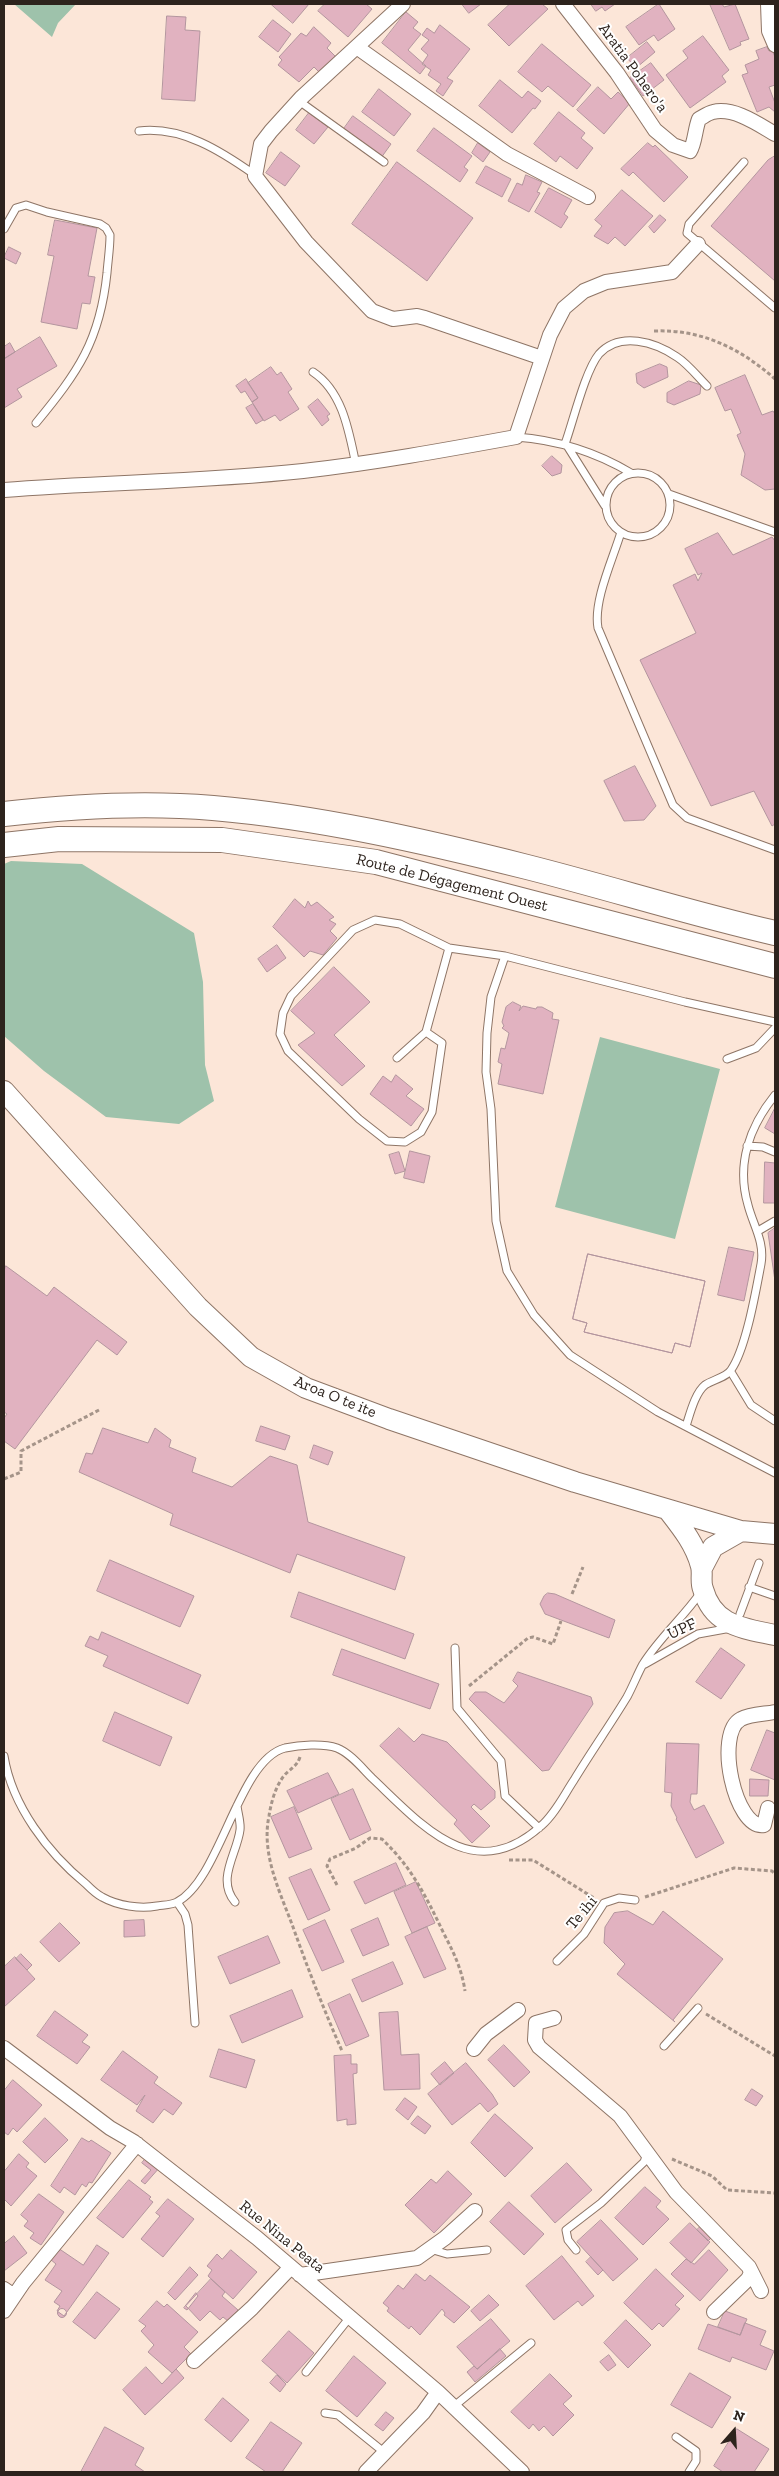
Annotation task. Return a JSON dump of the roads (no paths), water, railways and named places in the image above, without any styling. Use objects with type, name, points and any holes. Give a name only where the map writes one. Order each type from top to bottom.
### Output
[{"type":"highway","name":"Route de Dégagement Ouest","points":[[4,814],[126,804],[213,808],[300,819],[395,836],[527,867],[775,933]]},
{"type":"highway","name":"Route de Dégagement Ouest","points":[[4,845],[59,839],[222,840],[376,862],[775,966]]},
{"type":"main road","name":"Aroa O te ite","points":[[4,1091],[198,1307],[251,1357],[306,1388],[389,1419],[575,1482],[741,1531],[775,1534]]},
{"type":"main road","points":[[668,1510],[693,1544],[702,1568],[702,1589],[715,1615],[738,1620],[775,1635]]},
{"type":"main road","points":[[702,1568],[713,1547],[741,1531]]},
{"type":"street","points":[[403,4],[299,101],[270,131],[261,144],[255,176],[306,242],[372,311],[393,319],[417,316],[426,318],[542,358]]},
{"type":"street","name":"Aratia Pohero'a","points":[[563,4],[617,73],[655,130],[681,150],[690,151],[694,146],[694,131],[699,119],[713,112],[730,113],[752,120],[775,134]]},
{"type":"street","points":[[775,6],[770,4],[775,45]]},
{"type":"street","points":[[358,48],[507,154],[588,197]]},
{"type":"street","points":[[4,490],[64,485],[202,479],[356,464],[516,437],[542,358],[564,308],[584,291],[606,282],[672,272],[698,244]]},
{"type":"street","points":[[768,1808],[764,1825],[758,1826],[751,1823],[743,1812],[732,1780],[728,1749],[731,1728],[742,1718],[775,1712]]},
{"type":"street","points":[[474,2049],[486,2034],[518,2010]]},
{"type":"street","points":[[554,2018],[536,2023],[535,2040],[539,2047],[620,2116],[676,2192],[749,2266],[761,2291]]},
{"type":"street","name":"Rue Nina Peata","points":[[4,2048],[110,2128],[137,2144],[296,2271],[438,2392],[522,2472]]},
{"type":"street","points":[[4,2311],[9,2293],[137,2144]]},
{"type":"street","points":[[194,2361],[267,2294],[296,2271],[399,2262],[417,2258],[475,2211]]},
{"type":"street","points":[[714,2312],[748,2279],[751,2273],[749,2266]]},
{"type":"street","points":[[366,2472],[423,2413],[438,2392]]},
{"type":"lane","points":[[299,101],[384,162]]},
{"type":"lane","points":[[139,130],[173,131],[213,149],[255,176]]},
{"type":"lane","points":[[744,162],[690,224],[686,233],[775,308]]},
{"type":"lane","points":[[4,229],[16,208],[26,205],[47,212],[100,224],[106,228],[110,235],[105,296],[92,342],[66,386],[36,423]]},
{"type":"lane","points":[[566,444],[590,370],[599,354],[613,344],[628,340],[650,344],[677,357],[708,386]]},
{"type":"lane","points":[[313,372],[331,388],[338,402],[347,424],[356,464]]},
{"type":"lane","points":[[516,437],[542,439],[566,444],[594,453],[631,473],[654,476],[663,484],[669,494],[670,507],[667,520],[659,530],[647,536],[634,537],[621,532],[613,526],[607,516],[605,506],[566,444]]},
{"type":"lane","points":[[605,506],[607,495],[612,485],[631,473]]},
{"type":"lane","points":[[669,494],[775,532]]},
{"type":"lane","points":[[621,532],[599,602],[596,618],[598,628],[673,805],[687,818],[775,850]]},
{"type":"lane","points":[[426,1032],[442,1043],[438,1083],[432,1112],[421,1132],[405,1142],[387,1141],[358,1119],[288,1051],[280,1034],[283,1013],[291,996],[353,930],[375,920],[400,924],[448,948],[505,956],[685,1002],[775,1022]]},
{"type":"lane","points":[[397,1058],[426,1032],[448,948]]},
{"type":"lane","points":[[505,956],[491,997],[487,1033],[486,1072],[492,1134],[496,1222],[507,1271],[534,1315],[570,1355],[658,1412],[775,1473]]},
{"type":"lane","points":[[727,1059],[756,1048],[775,1028]]},
{"type":"lane","points":[[686,1426],[704,1386],[731,1372],[740,1349],[761,1263],[762,1248],[748,1204],[745,1168],[747,1146],[759,1116],[775,1095]]},
{"type":"lane","points":[[747,1146],[764,1147],[775,1152]]},
{"type":"lane","points":[[758,1231],[775,1221]]},
{"type":"lane","points":[[731,1372],[751,1405],[775,1421]]},
{"type":"lane","points":[[738,1620],[758,1562]]},
{"type":"lane","points":[[749,1587],[775,1596]]},
{"type":"lane","points":[[4,1756],[17,1796],[30,1821],[52,1853],[101,1897],[126,1906],[151,1907],[177,1902],[202,1876],[236,1806],[269,1756],[283,1749],[298,1746],[336,1748],[353,1759],[436,1836],[459,1847],[493,1852],[518,1843],[539,1828],[565,1793],[628,1695],[642,1665],[656,1646],[687,1612],[702,1589]]},
{"type":"lane","name":"UPF","points":[[642,1665],[698,1634],[738,1620]]},
{"type":"lane","points":[[455,1648],[456,1708],[501,1761],[505,1796],[539,1828]]},
{"type":"lane","points":[[235,1902],[227,1888],[227,1878],[240,1828],[236,1806]]},
{"type":"lane","name":"Te ihi","points":[[557,1961],[584,1934],[604,1903],[619,1898],[635,1900]]},
{"type":"lane","points":[[177,1902],[185,1914],[188,1925],[195,2023]]},
{"type":"lane","points":[[664,2046],[698,2008]]},
{"type":"lane","points":[[576,2250],[568,2240],[566,2230],[601,2203],[644,2162],[647,2154]]},
{"type":"lane","points":[[430,2249],[447,2254],[487,2250]]},
{"type":"lane","points":[[306,2372],[350,2317]]},
{"type":"lane","points":[[453,2407],[531,2343]]},
{"type":"lane","points":[[325,2412],[338,2415],[385,2452]]},
{"type":"lane","points":[[676,2437],[696,2451],[696,2461],[689,2472]]}]
